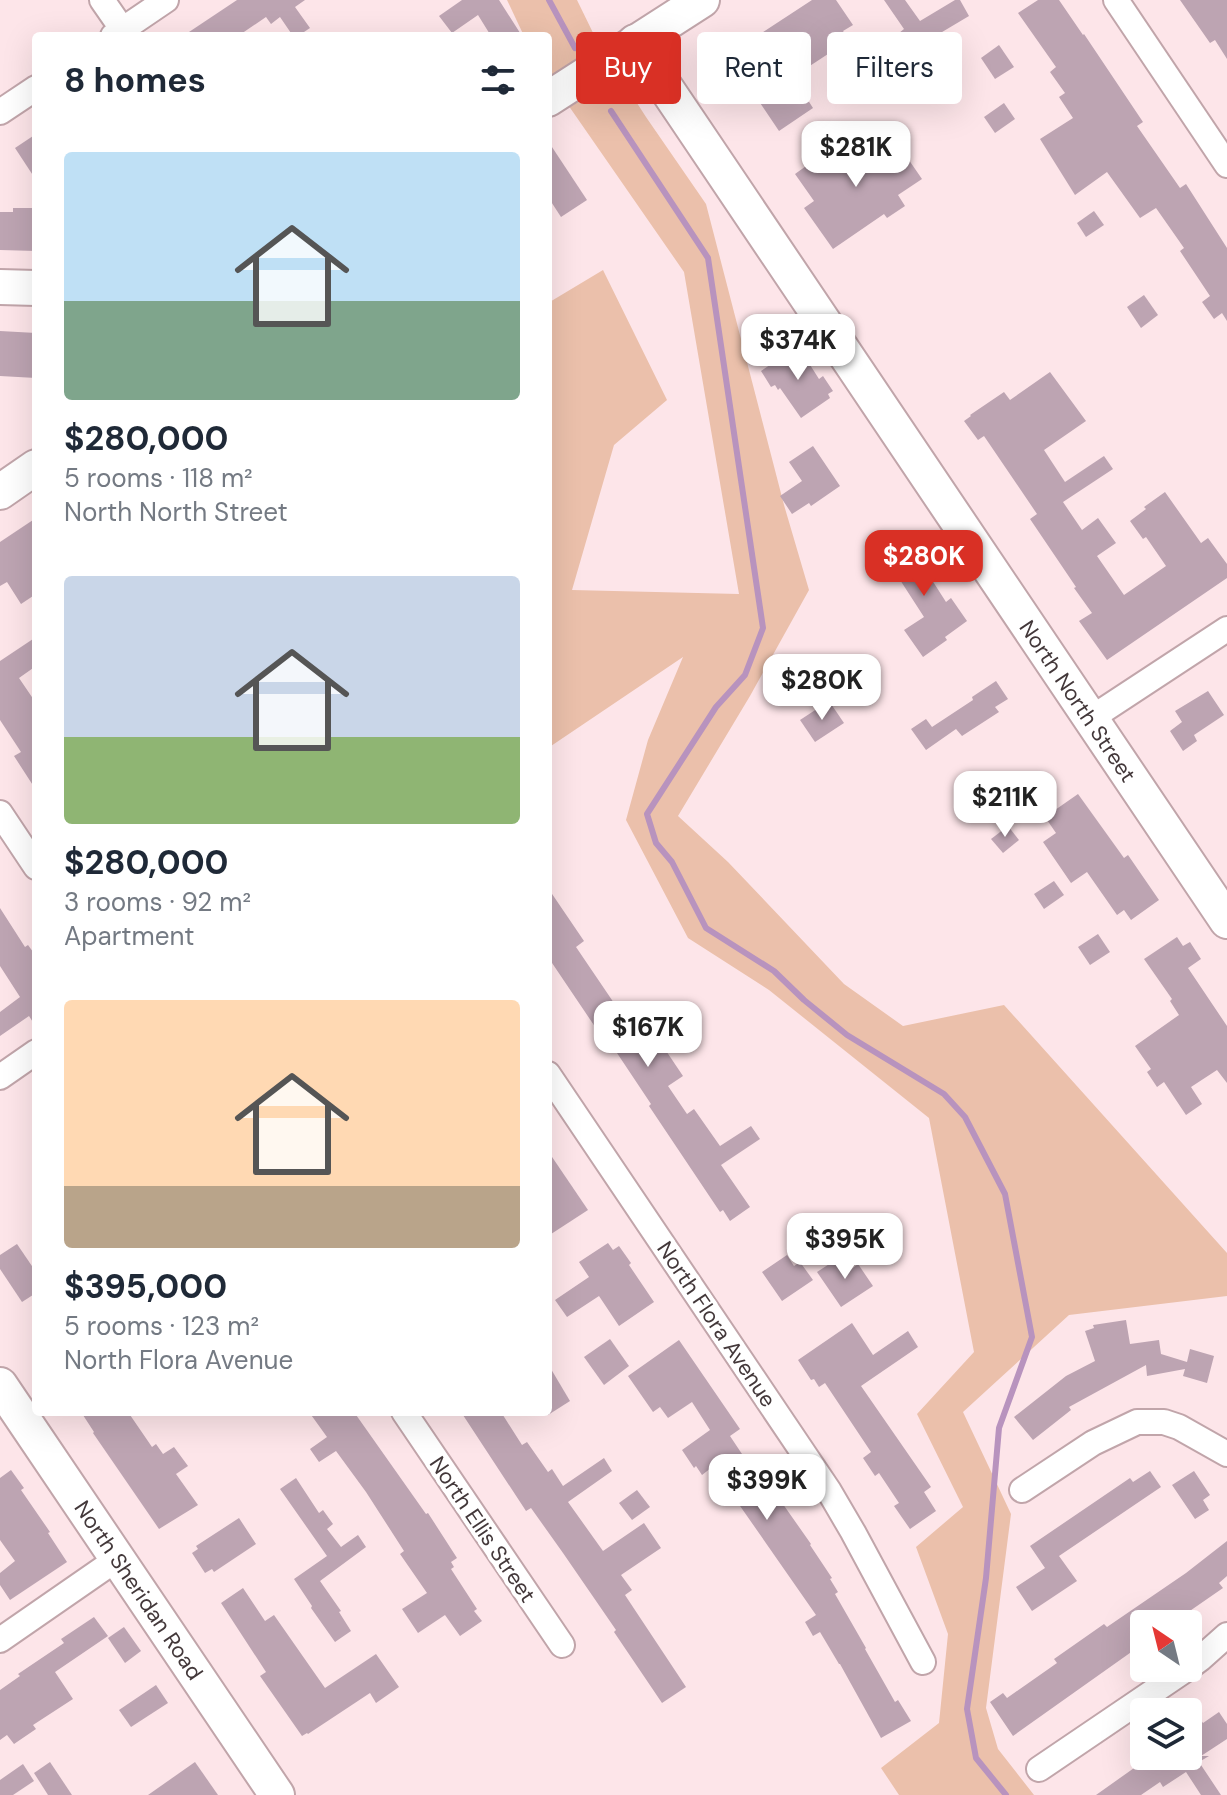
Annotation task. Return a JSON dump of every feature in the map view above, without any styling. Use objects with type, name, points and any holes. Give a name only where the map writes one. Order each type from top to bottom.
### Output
[{"type":"street","points":[[102,0],[120,32]]},
{"type":"street","points":[[124,32],[166,0]]},
{"type":"street","points":[[651,32],[702,0]]},
{"type":"street","points":[[1116,0],[1227,165]]},
{"type":"street","points":[[552,96],[576,81]]},
{"type":"street","points":[[0,112],[32,91]]},
{"type":"street","name":"North North Street","points":[[677,104],[1227,921]]},
{"type":"street","points":[[0,287],[32,288]]},
{"type":"street","points":[[0,492],[32,470]]},
{"type":"street","points":[[1090,719],[1227,629]]},
{"type":"street","points":[[0,813],[32,861]]},
{"type":"street","points":[[0,1077],[32,1055]]},
{"type":"street","name":"North Flora Avenue","points":[[552,1080],[829,1491],[923,1662]]},
{"type":"street","name":"North Sheridan Road","points":[[0,1385],[277,1795]]},
{"type":"street","name":"North Ellis Street","points":[[407,1416],[562,1645]]},
{"type":"street","points":[[1022,1490],[1093,1443],[1137,1422],[1164,1422],[1179,1427],[1227,1454]]},
{"type":"street","points":[[0,1640],[117,1559]]},
{"type":"street","points":[[1202,1656],[1227,1635]]},
{"type":"street","points":[[1202,1661],[1227,1652]]},
{"type":"street","points":[[1039,1769],[1167,1682]]},
{"type":"shaded area","points":[[507,0],[577,0],[593,32],[576,32],[576,104],[638,104],[706,204],[809,590],[678,816],[728,862],[844,984],[903,1026],[1004,1005],[1227,1253],[1227,1296],[1069,1315],[963,1412],[1011,1514],[986,1708],[998,1749],[1034,1795],[899,1795],[881,1768],[939,1723],[948,1634],[916,1547],[963,1507],[917,1414],[974,1352],[929,1118],[769,990],[688,938],[626,820],[648,740],[683,657],[552,745],[552,301],[603,270],[667,400],[614,445],[572,590],[739,594],[684,272],[552,82],[552,32],[522,32]]},
{"type":"building","points":[[237,0],[305,0],[295,7],[310,28],[304,32],[290,32],[280,17],[271,24],[266,17],[244,32],[189,32]]},
{"type":"building","points":[[462,0],[499,0],[519,32],[489,32],[478,15],[451,32],[439,16]]},
{"type":"building","points":[[812,0],[836,0],[853,25],[844,32],[827,32],[827,55],[811,65],[811,32],[763,32]]},
{"type":"building","points":[[884,0],[905,0],[920,21],[960,0],[969,16],[942,32],[900,32],[904,29]]},
{"type":"building","points":[[1038,0],[1059,0],[1143,122],[1137,126],[1180,188],[1186,184],[1227,248],[1227,321],[1222,313],[1214,319],[1202,302],[1210,296],[1180,251],[1184,248],[1156,208],[1140,218],[1107,172],[1075,195],[1040,139],[1073,118],[1059,97],[1065,93],[1050,72],[1056,67],[1018,13]]},
{"type":"building","points":[[1180,0],[1227,0],[1227,59],[1215,40],[1210,43]]},
{"type":"building","points":[[999,45],[1014,67],[995,79],[981,58]]},
{"type":"building","points":[[1004,103],[1015,119],[995,133],[984,117]]},
{"type":"building","points":[[761,104],[810,104],[813,108],[779,131]]},
{"type":"building","points":[[32,137],[32,174],[15,148]]},
{"type":"building","points":[[893,137],[922,179],[898,195],[905,206],[887,218],[884,214],[833,249],[804,208],[814,201],[795,174],[841,141],[855,162]]},
{"type":"building","points":[[552,147],[587,200],[561,217],[552,203]]},
{"type":"building","points":[[13,208],[32,208],[32,251],[0,250],[0,212],[13,212]]},
{"type":"building","points":[[1094,211],[1104,225],[1086,237],[1077,223]]},
{"type":"building","points":[[1144,295],[1158,315],[1141,328],[1127,307]]},
{"type":"building","points":[[0,331],[32,333],[32,378],[0,376]]},
{"type":"building","points":[[798,346],[819,379],[823,376],[833,391],[828,394],[830,398],[801,418],[780,388],[778,390],[775,385],[771,387],[761,371]]},
{"type":"building","points":[[1050,372],[1086,421],[1044,450],[1065,482],[1104,456],[1113,469],[1063,502],[1082,530],[1098,518],[1116,543],[1097,556],[1124,595],[1166,566],[1146,537],[1143,539],[1130,521],[1165,492],[1201,543],[1208,538],[1227,564],[1227,578],[1107,660],[1079,621],[1092,613],[1030,519],[1037,514],[984,436],[978,440],[964,421],[1004,392],[1010,400]]},
{"type":"building","points":[[813,446],[840,486],[811,506],[809,503],[792,514],[780,496],[802,481],[789,462]]},
{"type":"building","points":[[32,521],[32,597],[21,604],[7,582],[0,586],[0,542]]},
{"type":"building","points":[[910,537],[928,563],[923,566],[946,602],[951,598],[967,621],[923,657],[904,630],[924,617],[882,552]]},
{"type":"building","points":[[32,640],[32,669],[19,678],[32,697],[32,784],[14,756],[21,752],[0,720],[0,661]]},
{"type":"building","points":[[996,681],[1008,699],[995,707],[999,712],[962,736],[956,729],[926,750],[911,729],[926,719],[932,727]]},
{"type":"building","points":[[1208,691],[1224,715],[1194,735],[1197,741],[1183,751],[1170,731],[1182,722],[1175,711]]},
{"type":"building","points":[[829,701],[844,723],[815,742],[800,720]]},
{"type":"building","points":[[1078,794],[1124,858],[1128,855],[1159,900],[1131,920],[1124,910],[1117,915],[1087,872],[1071,883],[1043,842],[1056,833],[1045,817]]},
{"type":"building","points":[[1008,826],[1019,840],[1003,853],[991,839]]},
{"type":"building","points":[[1054,881],[1064,895],[1044,909],[1034,894]]},
{"type":"building","points":[[552,894],[584,941],[576,947],[616,1006],[612,1009],[633,1039],[650,1027],[683,1076],[668,1086],[687,1114],[694,1109],[720,1146],[751,1126],[760,1139],[721,1165],[750,1207],[730,1221],[723,1210],[720,1212],[615,1050],[612,1052],[552,963]]},
{"type":"building","points":[[0,908],[25,947],[28,945],[32,950],[32,1021],[29,1016],[0,1036],[0,1012],[20,997],[0,966]]},
{"type":"building","points":[[1098,934],[1110,952],[1090,965],[1078,947]]},
{"type":"building","points":[[1177,937],[1183,946],[1190,942],[1201,959],[1188,968],[1227,1026],[1227,1083],[1217,1070],[1191,1087],[1202,1104],[1186,1115],[1164,1082],[1157,1087],[1147,1072],[1151,1069],[1135,1046],[1179,1015],[1170,1001],[1172,999],[1144,959]]},
{"type":"building","points":[[552,1157],[588,1210],[552,1233]]},
{"type":"building","points":[[608,1243],[613,1250],[619,1246],[654,1302],[619,1326],[599,1296],[567,1317],[555,1300],[589,1277],[579,1262]]},
{"type":"building","points":[[17,1244],[32,1266],[32,1296],[22,1302],[0,1269],[0,1255]]},
{"type":"building","points":[[787,1255],[794,1266],[800,1262],[813,1280],[782,1301],[762,1272]]},
{"type":"building","points":[[840,1257],[849,1271],[858,1264],[873,1286],[841,1307],[817,1272]]},
{"type":"building","points":[[1126,1320],[1130,1344],[1159,1340],[1161,1354],[1187,1362],[1190,1349],[1214,1356],[1207,1383],[1183,1376],[1185,1369],[1147,1376],[1146,1365],[1069,1407],[1071,1410],[1033,1440],[1014,1417],[1066,1376],[1095,1361],[1085,1331],[1094,1328],[1093,1325]]},
{"type":"building","points":[[852,1323],[873,1355],[908,1331],[918,1347],[861,1386],[931,1487],[924,1492],[936,1511],[910,1529],[894,1506],[899,1503],[879,1473],[875,1476],[863,1458],[871,1452],[825,1383],[819,1387],[798,1360]]},
{"type":"building","points":[[610,1339],[629,1366],[604,1385],[584,1357]]},
{"type":"building","points":[[679,1340],[740,1429],[730,1436],[750,1466],[754,1463],[832,1578],[838,1592],[835,1594],[865,1649],[895,1702],[898,1700],[911,1721],[881,1738],[820,1632],[813,1636],[805,1622],[816,1615],[715,1470],[713,1472],[711,1468],[702,1475],[682,1450],[710,1430],[692,1402],[668,1418],[660,1407],[653,1412],[628,1376]]},
{"type":"building","points":[[552,1371],[570,1401],[552,1412]]},
{"type":"building","points":[[84,1416],[131,1416],[152,1447],[156,1444],[163,1454],[174,1447],[188,1466],[176,1474],[198,1505],[159,1529]]},
{"type":"building","points":[[312,1416],[357,1416],[457,1558],[451,1562],[454,1567],[451,1569],[482,1621],[460,1636],[445,1615],[418,1633],[402,1609],[427,1593],[400,1554],[404,1551],[336,1451],[319,1462],[310,1449],[327,1437]]},
{"type":"building","points":[[464,1416],[504,1416],[522,1445],[527,1442],[548,1472],[552,1469],[563,1486],[604,1458],[612,1471],[568,1502],[603,1551],[644,1523],[661,1548],[621,1575],[632,1590],[625,1595],[686,1687],[662,1703],[563,1553],[531,1508],[526,1511]]},
{"type":"building","points":[[11,1470],[67,1562],[10,1600],[0,1585],[0,1573],[15,1561],[0,1540],[0,1478]]},
{"type":"building","points":[[1150,1471],[1161,1487],[1059,1556],[1077,1581],[1032,1611],[1016,1587],[1045,1568],[1030,1546],[1130,1478],[1133,1482]]},
{"type":"building","points":[[1194,1471],[1210,1495],[1203,1500],[1209,1510],[1195,1519],[1172,1485]]},
{"type":"building","points":[[296,1478],[319,1513],[323,1510],[333,1524],[327,1529],[341,1547],[358,1535],[366,1547],[320,1581],[351,1631],[335,1642],[294,1579],[327,1556],[280,1489]]},
{"type":"building","points":[[637,1490],[650,1507],[632,1520],[619,1503]]},
{"type":"building","points":[[239,1518],[256,1544],[214,1572],[212,1569],[205,1573],[192,1553],[198,1549],[196,1546]]},
{"type":"building","points":[[1227,1541],[1227,1576],[1219,1583],[1223,1588],[1191,1610],[1132,1610]]},
{"type":"building","points":[[243,1588],[265,1621],[274,1615],[325,1688],[376,1654],[399,1687],[376,1703],[370,1693],[302,1736],[260,1676],[266,1672],[221,1603]]},
{"type":"building","points":[[1130,1611],[1130,1653],[1013,1736],[990,1702],[1003,1693],[1007,1698],[1057,1663],[1054,1659],[1104,1624],[1107,1627]]},
{"type":"building","points":[[94,1617],[108,1636],[55,1672],[73,1699],[33,1725],[36,1729],[14,1744],[7,1735],[0,1740],[0,1690],[64,1643],[61,1639]]},
{"type":"building","points":[[124,1627],[141,1651],[125,1663],[108,1638]]},
{"type":"building","points":[[156,1685],[168,1703],[131,1727],[119,1710]]},
{"type":"building","points":[[1219,1712],[1227,1724],[1227,1739],[1202,1755],[1202,1722]]},
{"type":"building","points":[[50,1762],[72,1795],[48,1795],[34,1773]]},
{"type":"building","points":[[195,1762],[218,1795],[148,1795]]},
{"type":"building","points":[[23,1764],[34,1781],[13,1795],[0,1795],[0,1780]]},
{"type":"building","points":[[1202,1766],[1221,1795],[1201,1795],[1186,1772],[1163,1787],[1160,1782],[1141,1795],[1096,1795],[1131,1770],[1202,1770]]},
{"type":"waterway","points":[[549,0],[575,48]]},
{"type":"waterway","points":[[611,111],[708,258],[763,628],[745,675],[716,707],[647,814],[656,843],[672,862],[706,928],[774,971],[847,1035],[944,1094],[965,1117],[1005,1194],[1032,1337],[999,1428],[986,1578],[967,1709],[976,1758],[1006,1795]]}]
